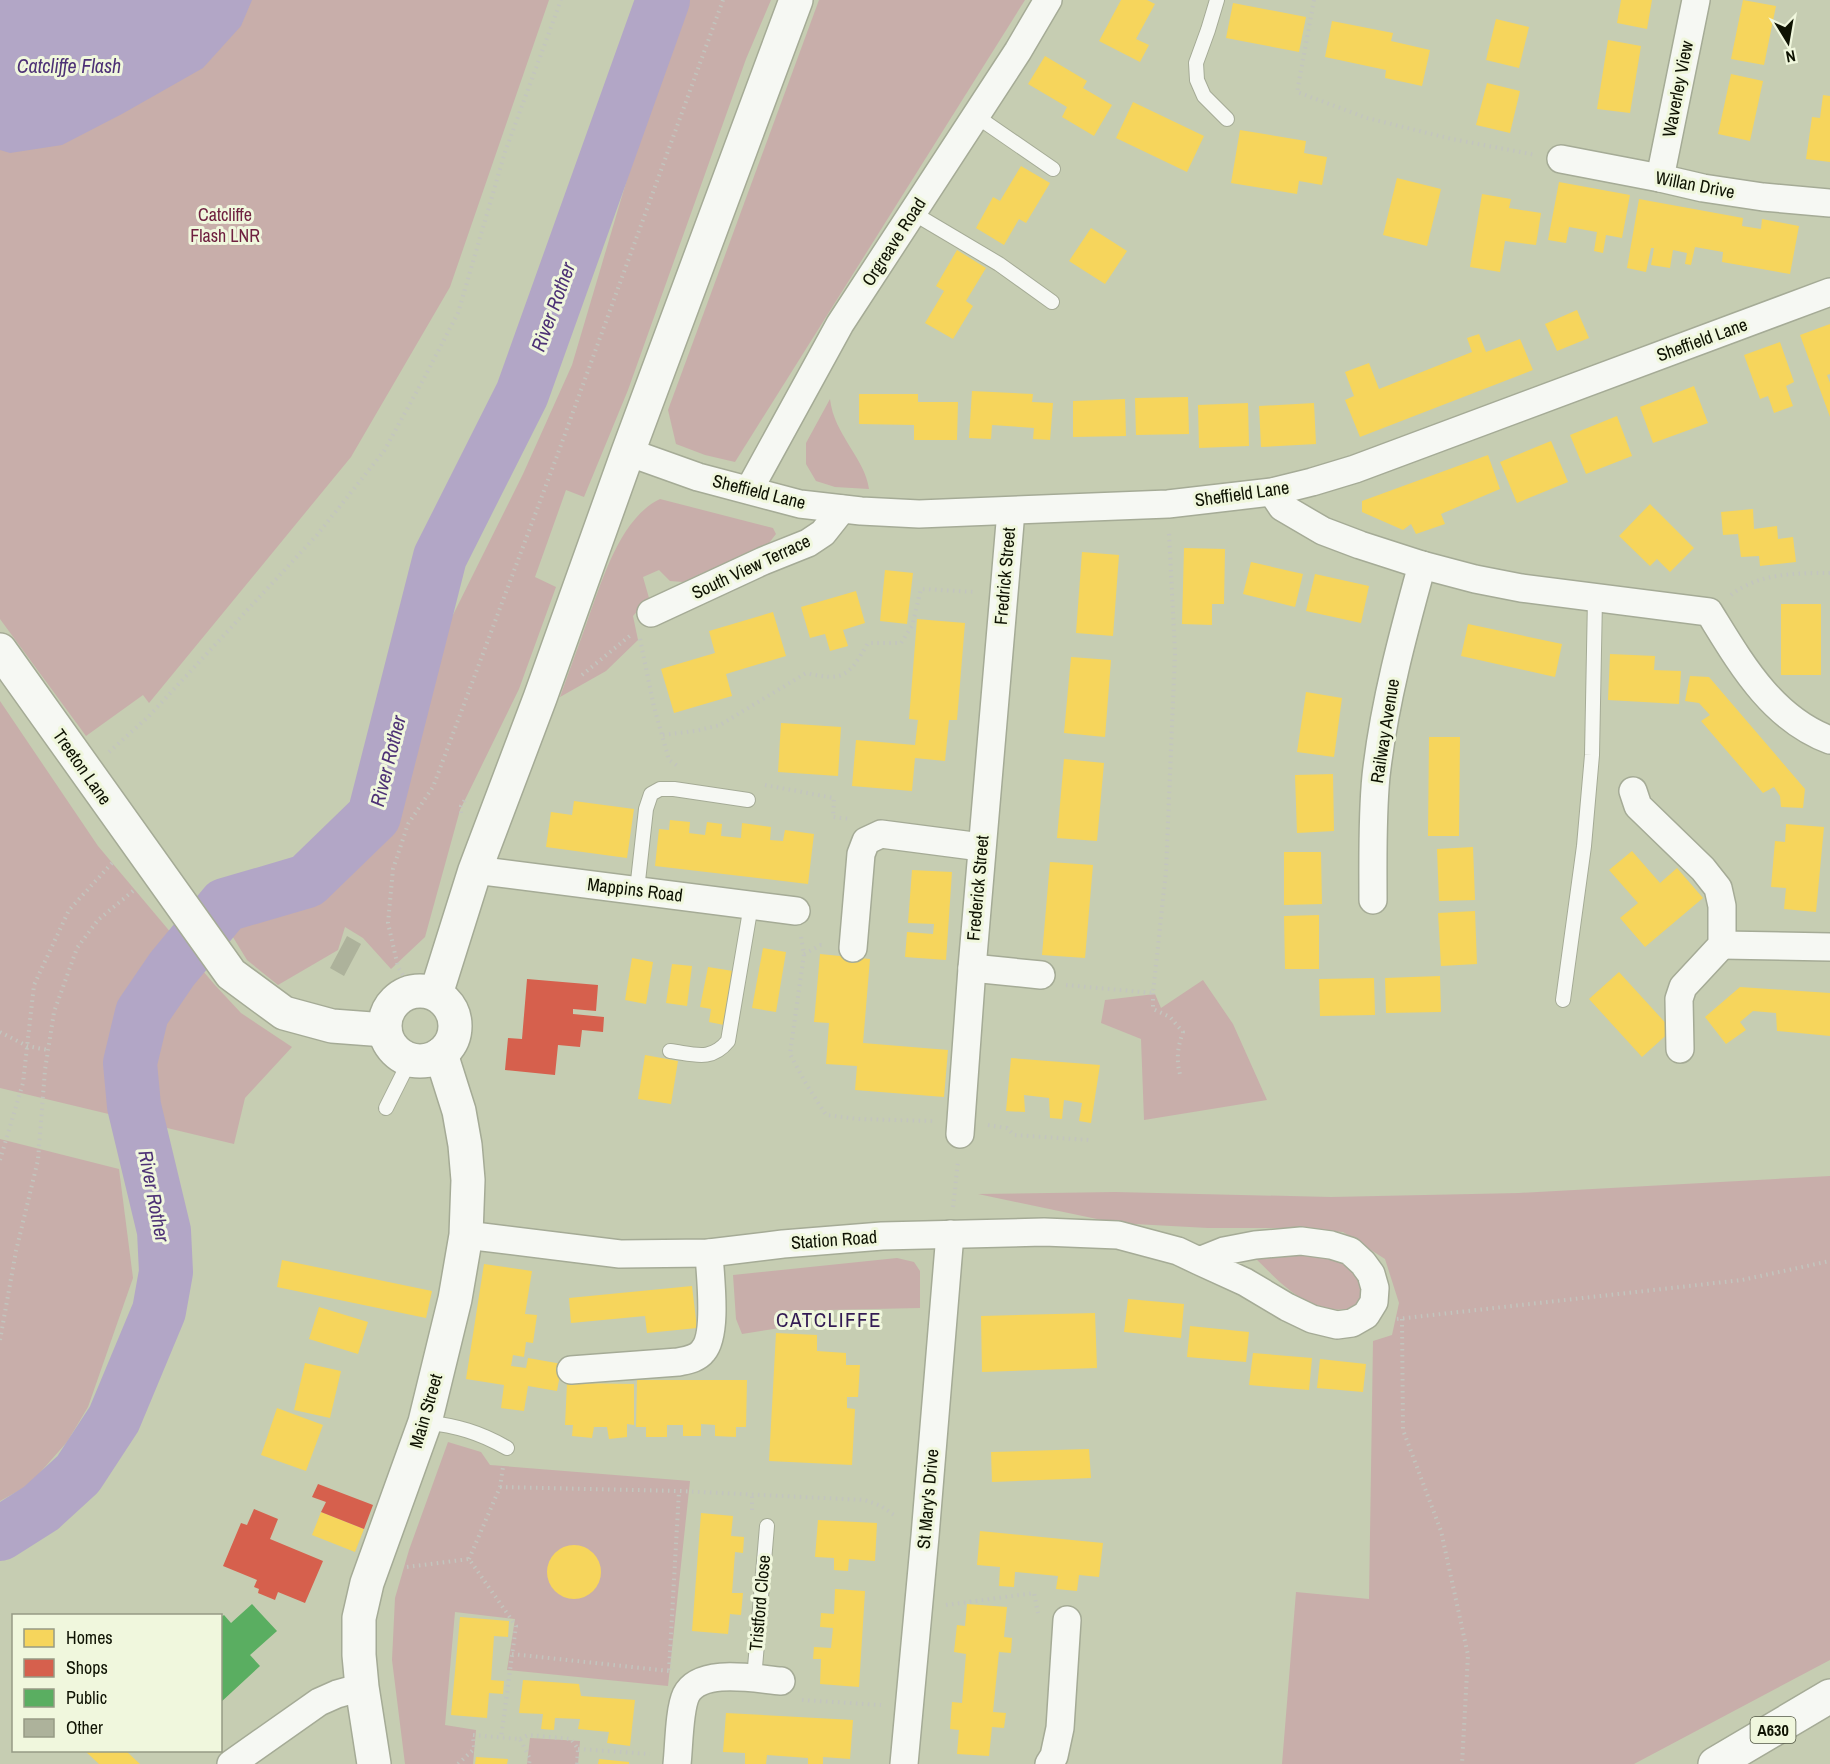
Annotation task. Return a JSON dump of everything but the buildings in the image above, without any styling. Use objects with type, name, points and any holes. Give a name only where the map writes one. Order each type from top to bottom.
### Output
[{"type":"main road","points":[[424,993],[475,870],[540,698],[628,452],[796,0]]},
{"type":"main road","name":"Treeton Lane","points":[[0,650],[231,974],[284,1013],[332,1026],[385,1030]]},
{"type":"main road","points":[[424,993],[448,1007],[455,1023],[454,1035],[449,1045],[425,1057],[401,1056],[387,1040],[385,1030],[385,1019],[389,1010],[403,995],[424,993]]},
{"type":"main road","name":"Main Street","points":[[374,1764],[362,1687],[359,1618],[374,1562],[425,1422],[455,1299],[466,1235],[468,1180],[459,1111],[425,1057]]},
{"type":"main road","name":"A630","points":[[1715,1764],[1830,1696]]},
{"type":"street","name":"Orgreave Road","points":[[749,490],[840,324],[976,116],[1048,0]]},
{"type":"street","name":"Waverley View","points":[[1660,178],[1696,0]]},
{"type":"street","name":"Willan Drive","points":[[1561,159],[1703,188],[1753,196],[1830,203]]},
{"type":"street","name":"Sheffield Lane","points":[[628,452],[698,477],[800,504],[918,514],[1168,504],[1272,492],[1355,469],[1830,292]]},
{"type":"street","points":[[1272,492],[1282,507],[1323,531],[1422,565],[1521,588],[1709,612],[1761,691],[1789,717],[1817,735],[1830,740]]},
{"type":"street","name":"South View Terrace","points":[[644,620],[763,561],[808,543],[823,533],[842,509]]},
{"type":"street","name":"Fredrick Street","points":[[999,641],[1011,511]]},
{"type":"street","name":"Railway Avenue","points":[[1373,900],[1376,777],[1383,728],[1397,656],[1422,565]]},
{"type":"street","name":"Frederick Street","points":[[961,1129],[981,847],[999,641]]},
{"type":"street","points":[[1633,791],[1638,806],[1703,868],[1718,888],[1722,906],[1722,945],[1683,987],[1679,999],[1680,1049]]},
{"type":"street","points":[[853,948],[861,855],[866,841],[880,834],[981,847]]},
{"type":"street","name":"Mappins Road","points":[[475,870],[796,910]]},
{"type":"street","points":[[1722,945],[1830,946]]},
{"type":"street","points":[[972,968],[1041,975]]},
{"type":"street","name":"Station Road","points":[[466,1235],[620,1254],[708,1253],[882,1236],[1044,1232],[1118,1235],[1178,1251],[1245,1282],[1312,1319],[1337,1325],[1352,1323]]},
{"type":"street","name":"St Mary's Drive","points":[[903,1764],[950,1234]]},
{"type":"street","points":[[1198,1261],[1224,1251],[1255,1245],[1301,1241],[1331,1245],[1350,1251],[1367,1268],[1375,1288],[1374,1302],[1366,1315],[1352,1323]]},
{"type":"street","points":[[571,1370],[678,1362],[692,1359],[703,1353],[712,1328],[708,1253]]},
{"type":"street","points":[[1049,1764],[1054,1756],[1060,1728],[1067,1620]]},
{"type":"street","points":[[677,1760],[685,1697],[693,1685],[711,1678],[730,1677],[754,1679],[789,1690]]},
{"type":"street","points":[[231,1764],[319,1702],[362,1687]]},
{"type":"lane","points":[[1217,0],[1196,63],[1197,80],[1204,96],[1227,119]]},
{"type":"lane","points":[[976,116],[1053,169]]},
{"type":"lane","points":[[913,213],[999,264],[1052,302]]},
{"type":"lane","points":[[1563,1000],[1584,846],[1591,767],[1595,598]]},
{"type":"lane","points":[[637,890],[646,809],[651,794],[660,789],[674,789],[748,800]]},
{"type":"lane","points":[[670,1051],[710,1055],[720,1050],[728,1041],[750,905]]},
{"type":"lane","points":[[386,1108],[425,1057]]},
{"type":"lane","points":[[425,1422],[450,1425],[485,1436],[507,1448]]},
{"type":"lane","name":"Tristford Close","points":[[754,1679],[767,1526]]},
{"type":"path","points":[[85,771],[149,716],[317,535],[384,451],[458,313],[505,152],[561,0]]},
{"type":"path","points":[[424,993],[398,968],[388,923],[393,869],[408,824],[433,787],[557,456],[723,0]]},
{"type":"path","points":[[1314,0],[1297,92],[1366,118],[1452,139],[1561,159]]},
{"type":"path","points":[[1168,504],[1175,653],[1166,871],[1153,993],[1154,1008],[1170,1017],[1183,1032],[1177,1049],[1181,1078]]},
{"type":"path","points":[[1709,612],[1738,590],[1767,578],[1793,573],[1830,573]]},
{"type":"path","points":[[663,735],[720,725],[806,673],[828,678],[846,674],[868,643],[901,644],[912,626],[921,589],[1003,594]]},
{"type":"path","points":[[540,698],[585,673],[644,620]]},
{"type":"path","points":[[644,620],[654,707],[669,760],[680,768]]},
{"type":"path","points":[[758,784],[834,798],[833,817],[871,821],[880,834]]},
{"type":"path","points":[[0,1160],[23,1083],[34,985],[69,910],[112,862],[137,844]]},
{"type":"path","points":[[0,1340],[16,1251],[38,1160],[45,1070],[54,1012],[77,948],[98,920],[161,878]]},
{"type":"path","points":[[804,954],[790,1054],[826,1114],[961,1129],[1007,1128],[1014,1135],[1089,1140]]},
{"type":"path","points":[[1041,975],[1050,983],[1153,993]]},
{"type":"path","points":[[0,1032],[27,1046],[48,1050]]},
{"type":"path","points":[[950,1234],[961,1129]]},
{"type":"path","points":[[1352,1323],[1742,1280],[1830,1261]]},
{"type":"path","points":[[1402,1319],[1403,1430],[1441,1531],[1468,1655],[1462,1764]]},
{"type":"path","points":[[469,1559],[500,1487],[507,1448]]},
{"type":"path","points":[[500,1487],[679,1491],[865,1500],[881,1506],[925,1536]]},
{"type":"path","points":[[669,1671],[679,1491]]},
{"type":"path","points":[[374,1562],[406,1567],[469,1559]]},
{"type":"path","points":[[469,1559],[516,1626],[501,1738]]},
{"type":"path","points":[[918,1608],[1034,1593],[1039,1616],[1067,1620]]},
{"type":"path","points":[[512,1654],[669,1671],[690,1690]]},
{"type":"path","points":[[789,1690],[909,1707]]},
{"type":"path","points":[[458,1764],[474,1749],[473,1735],[520,1739],[528,1735],[571,1739],[578,1749],[577,1764]]},
{"type":"path","points":[[520,1739],[530,1758],[529,1764]]},
{"type":"path","points":[[578,1749],[677,1760]]},
{"type":"green space","name":"Catcliffe Flash LNR","points":[[0,0],[549,0],[450,287],[351,457],[149,703],[143,695],[86,736],[0,619]]},
{"type":"green space","points":[[687,0],[771,0],[746,59],[628,390],[584,497],[566,490],[535,577],[556,587],[519,689],[460,810],[425,937],[391,969],[363,938],[345,927],[338,950],[278,985],[247,960],[228,929],[303,902],[330,885],[385,824],[448,625],[523,474],[572,365],[649,105]]},
{"type":"green space","points":[[819,0],[1025,0],[735,462],[705,455],[676,444],[668,410]]},
{"type":"green space","points":[[830,399],[837,424],[862,467],[869,489],[835,487],[816,481],[806,464],[806,443]]},
{"type":"green space","points":[[660,499],[773,528],[776,534],[769,543],[683,582],[670,581],[659,570],[643,577],[649,598],[633,616],[638,640],[606,671],[560,697],[614,552],[634,520]]},
{"type":"green space","points":[[0,701],[98,846],[214,984],[241,1013],[292,1047],[245,1098],[234,1144],[0,1088]]},
{"type":"green space","points":[[1203,980],[1233,1024],[1267,1100],[1144,1120],[1141,1039],[1101,1023],[1105,1000],[1155,994],[1161,1008]]},
{"type":"green space","points":[[0,1139],[119,1169],[133,1278],[88,1407],[67,1442],[29,1485],[0,1501]]},
{"type":"green space","points":[[1830,1176],[1830,1660],[1634,1764],[1282,1764],[1296,1592],[1369,1599],[1373,1341],[1392,1335],[1399,1303],[1385,1259],[1343,1232],[1292,1228],[1208,1228],[1116,1223],[978,1194],[1115,1192],[1331,1197],[1519,1193]]},
{"type":"green space","points":[[1286,1250],[1349,1262],[1363,1281],[1361,1299],[1352,1309],[1322,1307],[1309,1302],[1286,1287],[1253,1256]]},
{"type":"green space","points":[[897,1258],[914,1262],[920,1271],[920,1308],[781,1311],[780,1328],[742,1334],[736,1319],[733,1275]]},
{"type":"green space","points":[[448,1442],[481,1452],[490,1465],[690,1481],[668,1686],[507,1670],[515,1619],[455,1612],[445,1725],[476,1730],[473,1764],[405,1764],[392,1660],[395,1598],[409,1550]]},
{"type":"green space","points":[[530,1738],[580,1741],[578,1764],[527,1764]]},
{"type":"water","name":"Catcliffe Flash","points":[[0,0],[252,0],[241,26],[203,68],[62,145],[10,153],[0,150]]},
{"type":"waterway","name":"River Rother","points":[[0,1534],[41,1508],[78,1474],[114,1419],[159,1311],[166,1272],[164,1231],[134,1106],[130,1063],[142,1013],[172,969],[225,905],[307,881],[374,816],[440,557],[522,394],[663,0]]},
{"type":"district","name":"CATCLIFFE","points":[[829,1320]]}]
